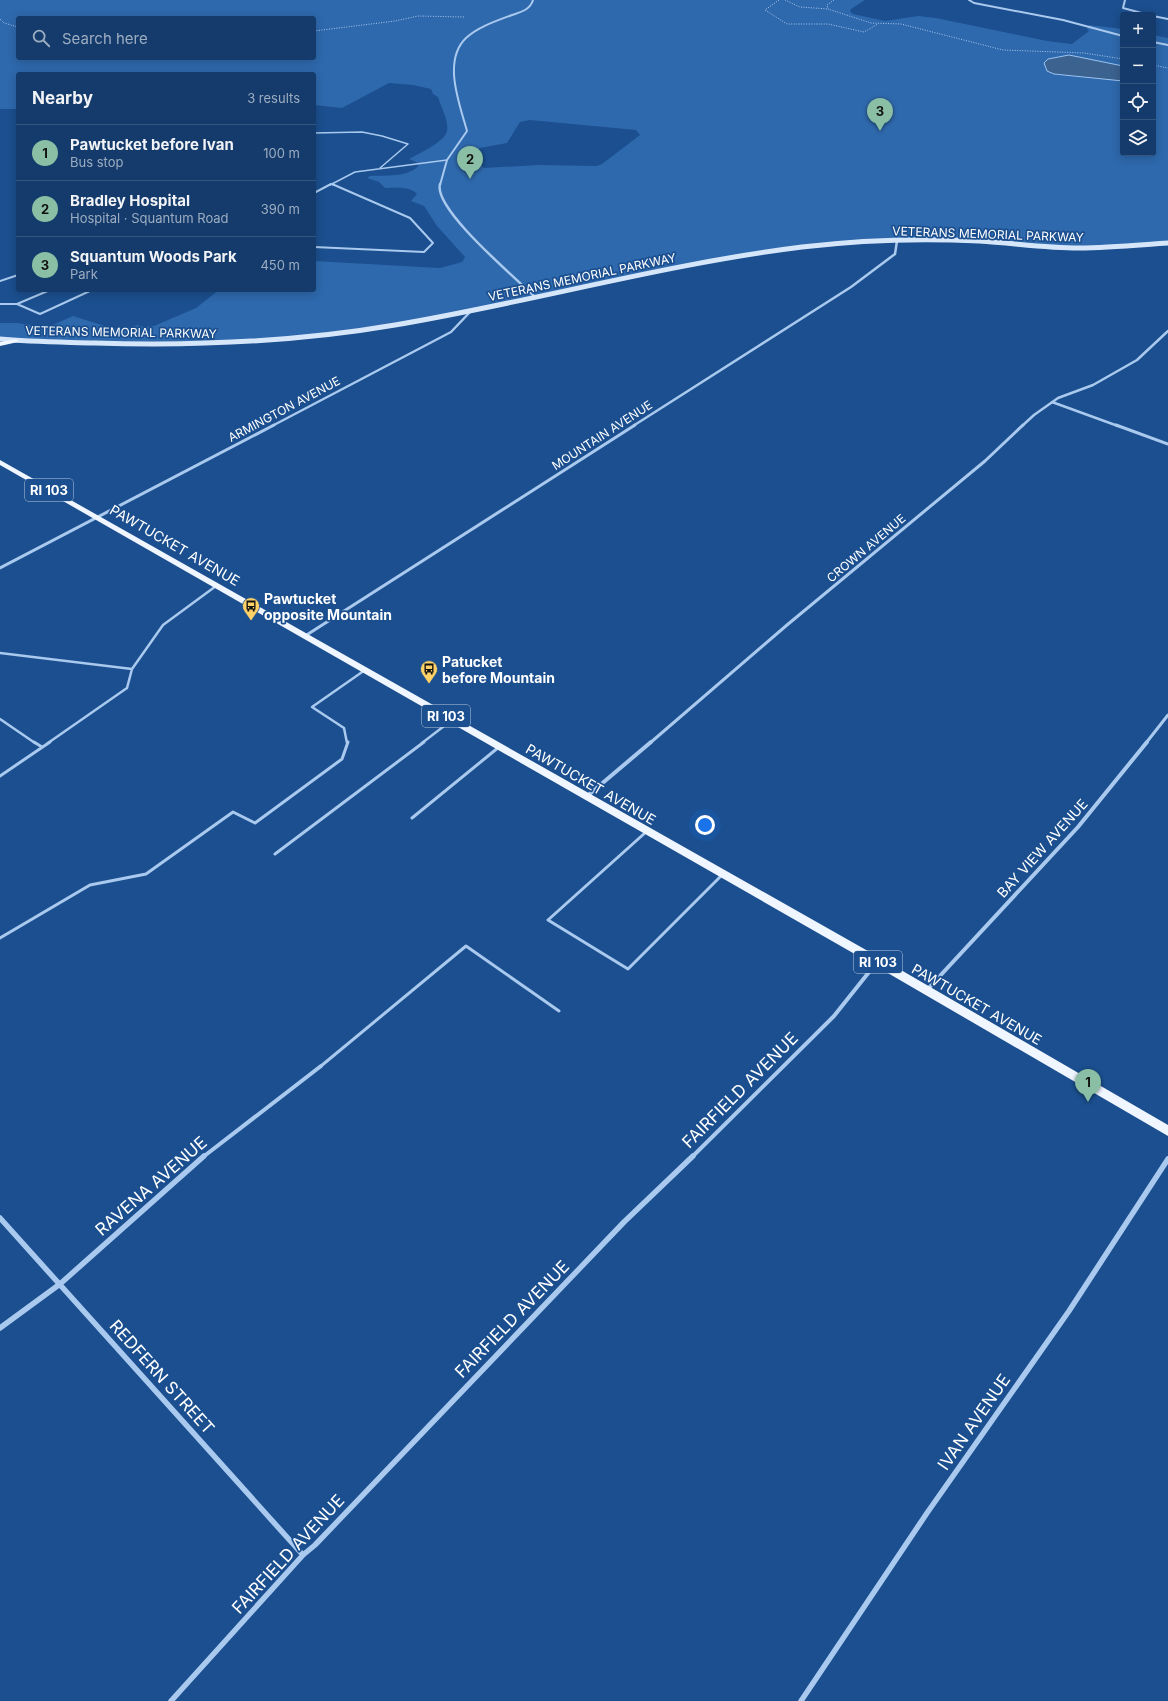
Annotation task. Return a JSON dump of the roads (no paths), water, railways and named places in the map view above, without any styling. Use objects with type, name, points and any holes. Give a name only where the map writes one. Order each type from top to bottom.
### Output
[{"type":"main road","name":"VETERANS MEMORIAL PARKWAY","points":[[0,339],[16,341],[159,345],[258,341],[343,333],[535,298],[636,275],[765,253],[825,245],[897,241],[978,241],[1080,248],[1160,244],[1168,245]]},
{"type":"main road","points":[[0,344],[16,341]]},
{"type":"main road","name":"PAWTUCKET AVENUE","points":[[0,462],[218,585],[646,832],[878,962],[1168,1131]]},
{"type":"street","points":[[533,0],[528,9],[475,32],[460,44],[456,55],[456,94],[467,132],[447,160],[439,189],[448,209],[465,230],[535,298]]},
{"type":"street","points":[[969,0],[974,3],[1056,19],[1120,35]]},
{"type":"street","points":[[1125,0],[1123,8],[1138,12]]},
{"type":"street","points":[[1156,17],[1168,19]]},
{"type":"street","points":[[1156,42],[1168,44]]},
{"type":"street","name":"MOUNTAIN AVENUE","points":[[305,636],[851,287],[895,254],[897,241]]},
{"type":"street","name":"ARMINGTON AVENUE","points":[[0,568],[451,332],[472,310]]},
{"type":"street","name":"CROWN AVENUE","points":[[586,797],[787,625],[984,461],[1034,415],[1052,402],[1093,385],[1137,360],[1168,331]]},
{"type":"street","points":[[1052,402],[1128,431],[1168,444]]},
{"type":"street","name":"BAY VIEW AVENUE","points":[[926,991],[1078,827],[1168,715]]},
{"type":"street","name":"FAIRFIELD AVENUE","points":[[171,1701],[303,1554],[315,1545],[624,1222],[732,1119],[828,1022],[878,962]]},
{"type":"street","name":"RAVENA AVENUE","points":[[0,1328],[60,1284],[205,1156],[321,1066]]},
{"type":"street","name":"IVAN AVENUE","points":[[801,1701],[926,1513],[1070,1311],[1168,1159]]},
{"type":"street","name":"REDFERN STREET","points":[[0,1218],[303,1554]]},
{"type":"lane","points":[[316,133],[356,132],[380,135],[408,144],[380,168]]},
{"type":"lane","points":[[316,192],[355,172],[447,160]]},
{"type":"lane","points":[[316,247],[424,252],[433,243],[410,218],[332,184]]},
{"type":"lane","points":[[0,281],[16,276]]},
{"type":"lane","points":[[0,304],[18,304],[45,292]]},
{"type":"lane","points":[[18,304],[40,314],[88,292]]},
{"type":"lane","points":[[0,776],[127,688],[132,669],[163,625],[218,585]]},
{"type":"lane","points":[[0,653],[132,669]]},
{"type":"lane","points":[[0,938],[90,885],[146,874],[234,812],[255,823],[342,759],[348,741],[344,728],[312,708],[365,670]]},
{"type":"lane","points":[[0,719],[42,747]]},
{"type":"lane","points":[[275,854],[452,720]]},
{"type":"lane","points":[[412,818],[499,747]]},
{"type":"lane","points":[[646,832],[548,920],[628,969],[723,875]]},
{"type":"lane","points":[[321,1066],[466,946],[559,1012]]},
{"type":"place","name":"Squantum Woods Park","points":[[880,131]]},
{"type":"place","name":"Bradley Hospital","points":[[470,179]]},
{"type":"place","name":"Pawtucket opposite Mountain","points":[[251,621]]},
{"type":"place","name":"Patucket before Mountain","points":[[429,684]]},
{"type":"place","name":"Pawtucket before Ivan","points":[[1088,1102]]}]
